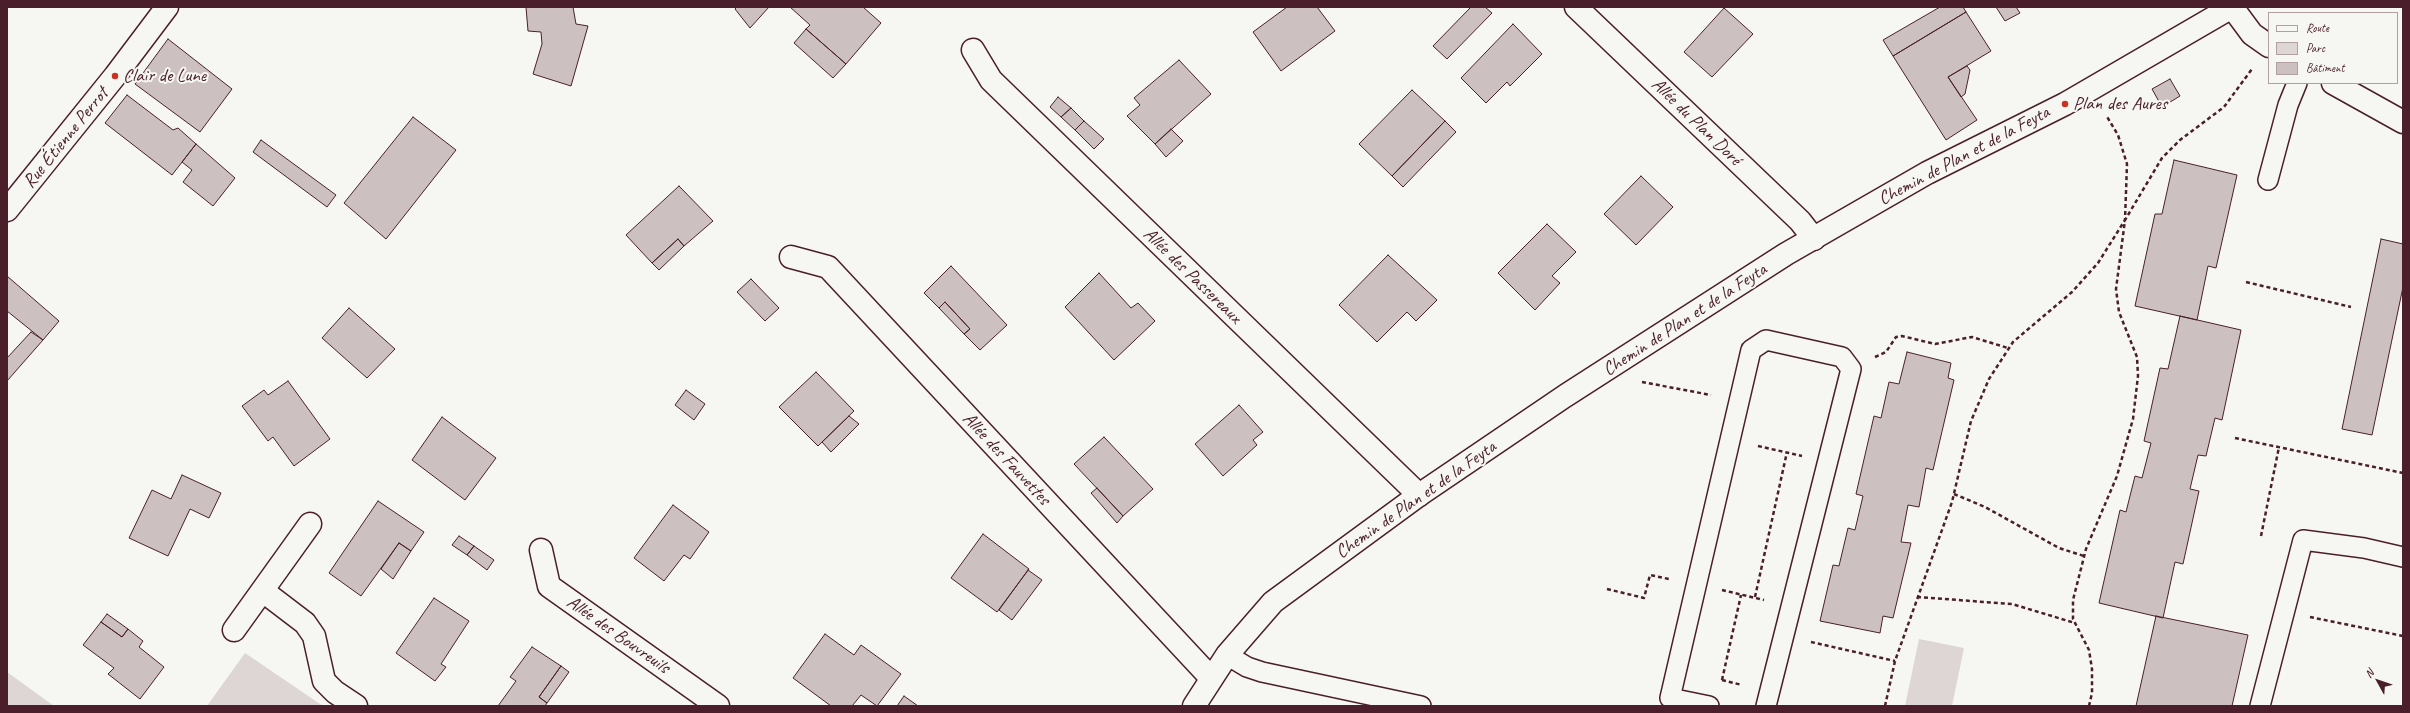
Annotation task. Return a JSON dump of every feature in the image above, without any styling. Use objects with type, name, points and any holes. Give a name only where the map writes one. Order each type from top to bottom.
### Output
[{"type":"street","name":"Rue Étienne Perrot","points":[[7,210],[116,76],[167,7]]},
{"type":"street","name":"Allée du Plan Doré","points":[[1576,7],[1800,221],[1814,239]]},
{"type":"street","name":"Chemin de Plan et de la Feyta","points":[[1194,706],[1227,655],[1273,602],[1419,495],[1786,254],[1927,173],[2066,104],[2232,7]]},
{"type":"street","points":[[2232,7],[2252,34],[2268,45]]},
{"type":"street","name":"Allée des Passereaux","points":[[974,50],[991,80],[1419,495]]},
{"type":"street","points":[[2335,84],[2403,122]]},
{"type":"street","name":"Allée des Fauvettes","points":[[791,257],[828,267],[1211,678]]},
{"type":"street","points":[[234,630],[310,524]]},
{"type":"street","name":"Allée des Bouvreuils","points":[[541,550],[549,586],[718,706]]},
{"type":"street","points":[[263,591],[305,623],[314,636],[324,680],[335,692],[356,706]]},
{"type":"lane","points":[[2268,180],[2288,105],[2297,84]]},
{"type":"lane","points":[[1709,706],[1670,698],[1751,350],[1766,340],[1842,357],[1851,369],[1766,706]]},
{"type":"lane","points":[[2260,706],[2303,540],[2364,548],[2403,558]]},
{"type":"lane","points":[[1227,655],[1247,667],[1262,672],[1363,700],[1421,706]]},
{"type":"path","points":[[1884,706],[1895,661],[1954,494],[1971,422],[1989,379],[2008,348],[2072,292],[2098,263],[2162,158],[2180,140],[2224,107],[2268,47]]},
{"type":"path","points":[[2089,706],[2092,693],[2092,670],[2089,650],[2075,623],[2073,600],[2084,556],[2118,476],[2134,419],[2138,376],[2137,357],[2119,312],[2116,290],[2125,220],[2127,164],[2118,135],[2091,89]]},
{"type":"path","points":[[2246,282],[2351,307]]},
{"type":"path","points":[[1851,369],[1886,352],[1891,341],[1902,336],[1935,344],[1972,337],[2008,348]]},
{"type":"path","points":[[1624,359],[1640,381],[1739,400]]},
{"type":"path","points":[[2235,438],[2403,473]]},
{"type":"path","points":[[1730,440],[1827,462]]},
{"type":"path","points":[[2261,536],[2278,446]]},
{"type":"path","points":[[1755,598],[1787,452]]},
{"type":"path","points":[[1954,494],[1985,507],[2059,548],[2084,556]]},
{"type":"path","points":[[1722,680],[1741,595]]},
{"type":"path","points":[[1917,596],[1979,600],[2012,604],[2075,623]]},
{"type":"path","points":[[2284,612],[2403,636]]},
{"type":"path","points":[[1784,636],[1895,661]]},
{"type":"green space","points":[[1919,639],[1964,648],[1952,706],[1905,706]]},
{"type":"green space","points":[[245,653],[323,706],[207,706]]},
{"type":"green space","points":[[7,672],[54,706],[7,706]]},
{"type":"building","points":[[526,7],[573,7],[576,24],[588,26],[571,86],[533,74],[542,44],[541,32],[528,31]]},
{"type":"building","points":[[737,7],[769,7],[750,28],[735,9]]},
{"type":"building","points":[[790,7],[863,7],[881,23],[846,64],[806,29],[810,25]]},
{"type":"building","points":[[1287,7],[1317,7],[1335,31],[1281,71],[1253,32]]},
{"type":"building","points":[[1471,7],[1485,7],[1492,13],[1447,59],[1433,46]]},
{"type":"building","points":[[1940,7],[1963,7],[1966,12],[1893,56],[1883,40]]},
{"type":"building","points":[[1996,7],[2016,7],[2020,13],[2005,21]]},
{"type":"building","points":[[1724,8],[1753,34],[1712,77],[1684,52]]},
{"type":"building","points":[[1966,12],[1991,51],[1948,77],[1977,120],[1946,140],[1893,56]]},
{"type":"building","points":[[1513,24],[1542,54],[1510,86],[1507,82],[1486,103],[1461,78]]},
{"type":"building","points":[[806,29],[846,64],[833,78],[794,43]]},
{"type":"building","points":[[168,39],[232,89],[200,132],[135,84]]},
{"type":"building","points":[[1179,60],[1211,94],[1155,144],[1127,116],[1140,105],[1134,98]]},
{"type":"building","points":[[1967,66],[1970,70],[1965,94],[1961,97],[1948,77]]},
{"type":"building","points":[[2170,79],[2180,96],[2162,107],[2152,89]]},
{"type":"building","points":[[1412,90],[1445,121],[1392,176],[1359,144]]},
{"type":"building","points":[[127,95],[173,130],[178,128],[196,144],[172,175],[105,123]]},
{"type":"building","points":[[1058,97],[1071,108],[1061,117],[1050,107]]},
{"type":"building","points":[[1071,108],[1084,121],[1075,130],[1061,117]]},
{"type":"building","points":[[413,117],[456,150],[386,239],[344,203]]},
{"type":"building","points":[[1084,121],[1104,139],[1094,149],[1075,130]]},
{"type":"building","points":[[1445,121],[1456,132],[1403,187],[1392,176]]},
{"type":"building","points":[[1171,129],[1183,141],[1166,157],[1155,144]]},
{"type":"building","points":[[261,140],[336,195],[327,207],[253,152]]},
{"type":"building","points":[[196,144],[235,178],[213,206],[183,182],[192,170],[182,162]]},
{"type":"building","points":[[2174,160],[2237,175],[2216,268],[2208,266],[2197,320],[2135,306],[2155,214],[2162,214]]},
{"type":"building","points":[[1641,176],[1673,207],[1636,245],[1604,214]]},
{"type":"building","points":[[679,186],[713,221],[684,246],[678,239],[652,263],[626,235]]},
{"type":"building","points":[[1547,224],[1576,252],[1552,276],[1560,283],[1535,310],[1498,273]]},
{"type":"building","points":[[678,239],[684,246],[659,270],[652,263]]},
{"type":"building","points":[[2381,239],[2403,244],[2403,287],[2372,435],[2342,429]]},
{"type":"building","points":[[1388,255],[1437,300],[1416,321],[1407,312],[1377,342],[1339,305]]},
{"type":"building","points":[[951,266],[1007,325],[980,350],[964,334],[970,329],[945,302],[939,308],[924,293]]},
{"type":"building","points":[[1099,273],[1131,308],[1138,303],[1155,321],[1114,360],[1065,307]]},
{"type":"building","points":[[7,276],[59,321],[43,340],[7,311]]},
{"type":"building","points":[[751,279],[779,308],[765,321],[737,292]]},
{"type":"building","points":[[945,302],[970,329],[964,334],[939,308]]},
{"type":"building","points":[[349,308],[395,349],[367,378],[322,338]]},
{"type":"building","points":[[2180,316],[2241,330],[2222,420],[2215,418],[2206,456],[2198,455],[2190,489],[2199,491],[2183,564],[2175,562],[2163,618],[2099,603],[2120,510],[2126,512],[2135,476],[2142,478],[2151,443],[2144,441],[2160,368],[2168,369]]},
{"type":"building","points":[[31,332],[43,340],[7,381],[7,358]]},
{"type":"building","points":[[1907,352],[1951,363],[1948,378],[1954,380],[1933,470],[1926,468],[1919,507],[1908,505],[1901,542],[1911,543],[1893,618],[1883,616],[1880,633],[1820,621],[1833,565],[1839,566],[1848,528],[1855,530],[1863,496],[1856,494],[1874,416],[1881,418],[1889,382],[1899,384]]},
{"type":"building","points":[[816,372],[854,411],[818,446],[779,407]]},
{"type":"building","points":[[288,381],[330,439],[294,466],[273,437],[268,441],[242,406],[264,390],[268,395]]},
{"type":"building","points":[[686,390],[705,404],[694,420],[675,405]]},
{"type":"building","points":[[1239,405],[1263,432],[1253,440],[1257,445],[1223,476],[1195,444]]},
{"type":"building","points":[[849,416],[859,424],[831,452],[822,442]]},
{"type":"building","points":[[442,417],[496,458],[465,500],[412,460]]},
{"type":"building","points":[[1104,437],[1153,489],[1123,516],[1074,464]]},
{"type":"building","points":[[182,475],[221,493],[209,518],[190,509],[168,556],[129,538],[152,490],[171,499]]},
{"type":"building","points":[[1097,488],[1123,516],[1117,523],[1091,493]]},
{"type":"building","points":[[378,501],[424,532],[411,551],[399,543],[361,596],[329,573]]},
{"type":"building","points":[[673,505],[709,532],[690,559],[684,555],[664,581],[634,558]]},
{"type":"building","points":[[983,534],[1029,569],[997,612],[951,578]]},
{"type":"building","points":[[459,536],[474,546],[467,555],[452,545]]},
{"type":"building","points":[[399,543],[411,551],[393,579],[381,569]]},
{"type":"building","points":[[474,546],[494,560],[487,570],[467,555]]},
{"type":"building","points":[[1028,570],[1042,580],[1012,620],[999,610]]},
{"type":"building","points":[[434,598],[469,621],[441,664],[446,667],[435,681],[396,653]]},
{"type":"building","points":[[107,614],[128,629],[122,637],[101,622]]},
{"type":"building","points":[[2156,616],[2248,635],[2232,706],[2136,706]]},
{"type":"building","points":[[101,622],[122,637],[128,629],[143,641],[139,647],[164,667],[140,699],[108,674],[114,668],[83,645]]},
{"type":"building","points":[[825,634],[854,655],[861,645],[901,674],[877,706],[861,695],[852,706],[831,706],[793,678]]},
{"type":"building","points":[[532,647],[561,666],[539,697],[547,703],[545,706],[498,706],[516,681],[510,677]]},
{"type":"building","points":[[561,666],[569,672],[547,703],[539,697]]},
{"type":"building","points":[[904,696],[918,706],[897,706]]},
{"type":"place","name":"Clair de Lune","points":[[115,76]]},
{"type":"place","name":"Plan des Aures","points":[[2065,104]]}]
